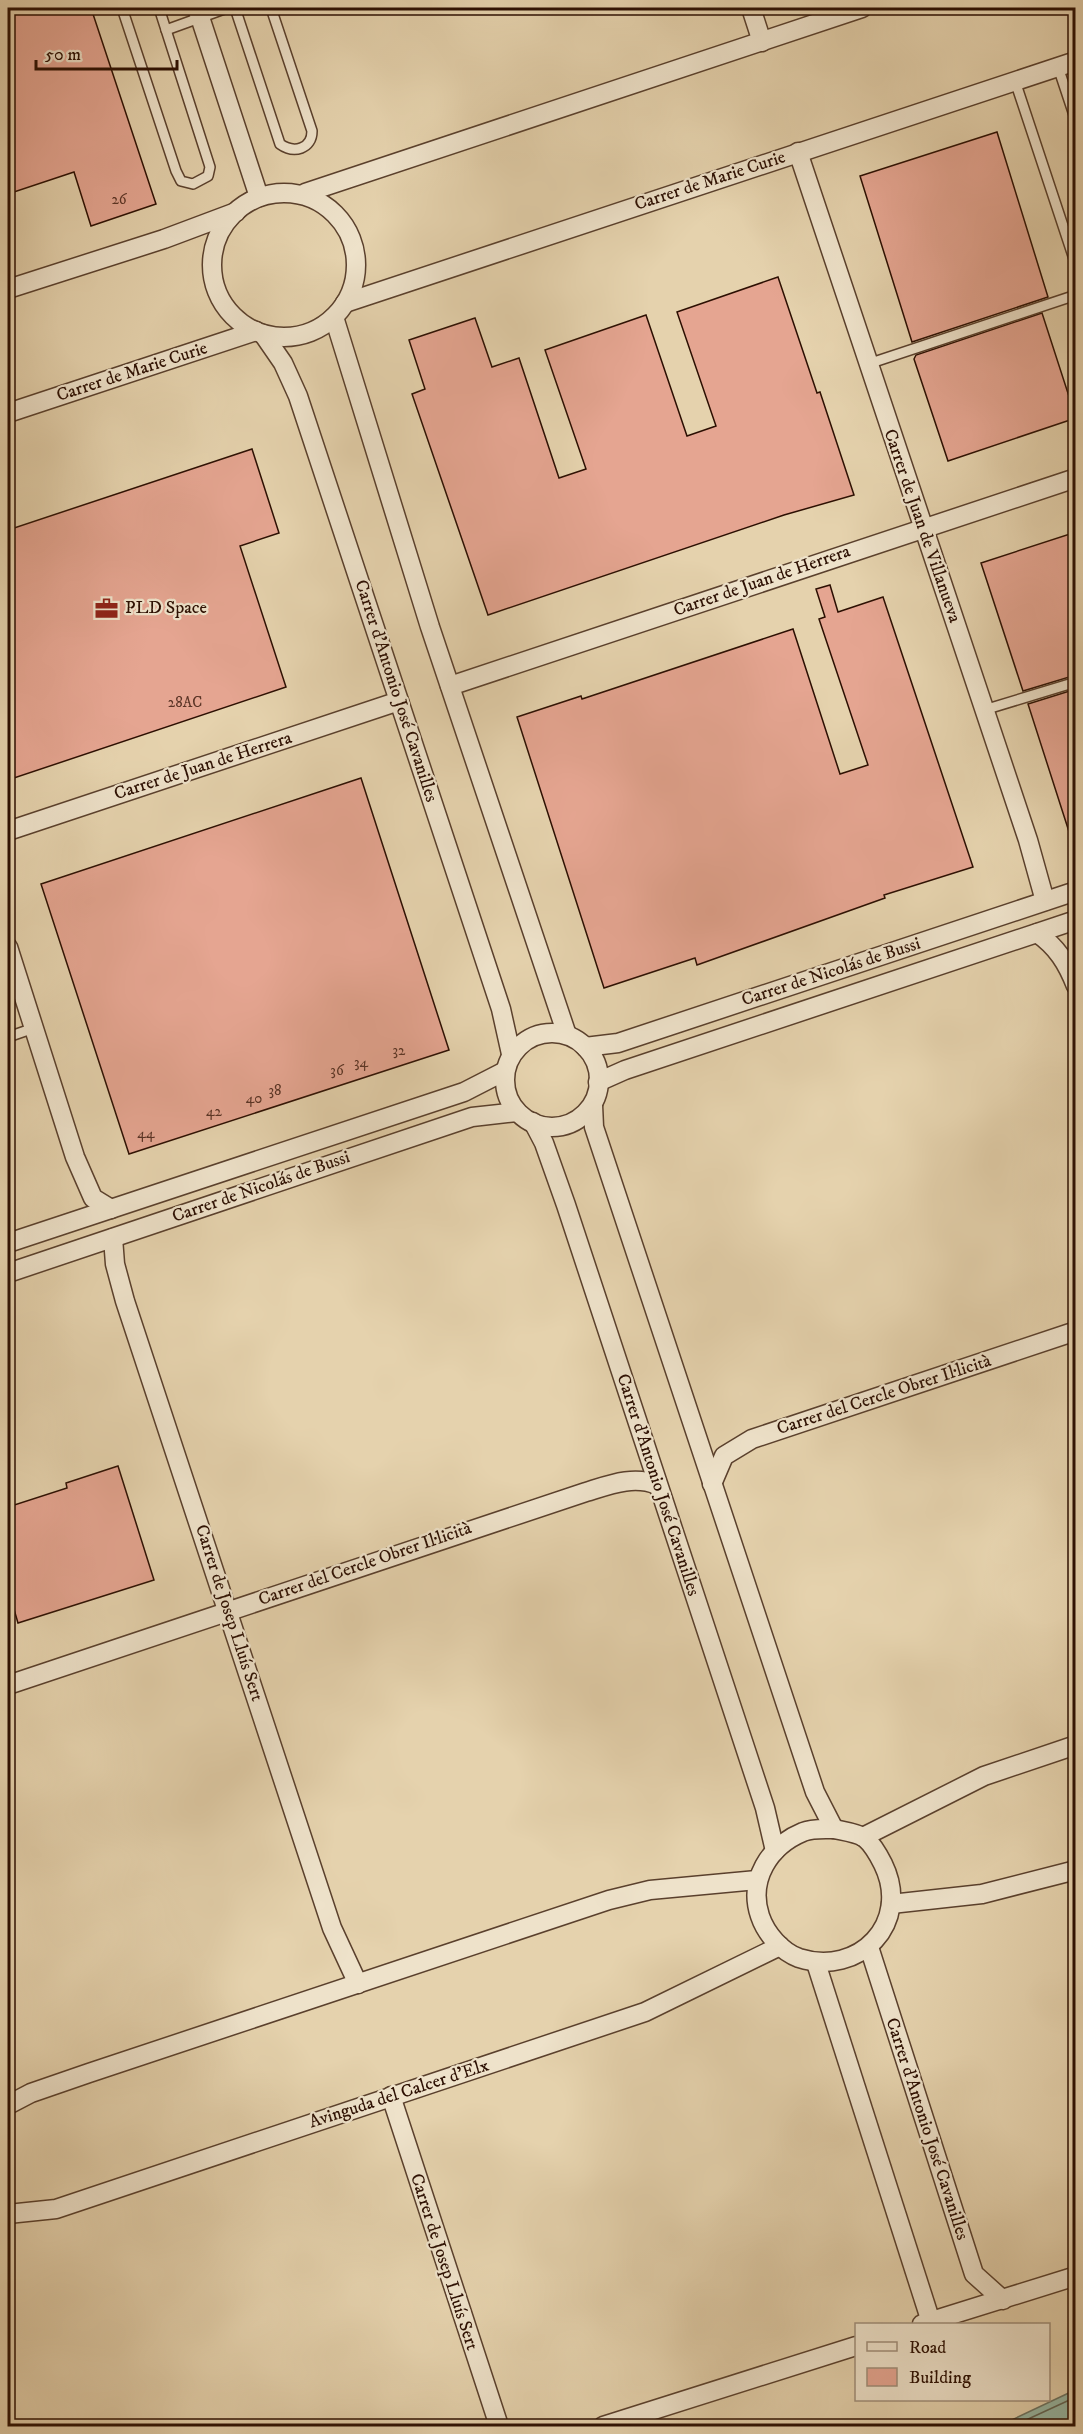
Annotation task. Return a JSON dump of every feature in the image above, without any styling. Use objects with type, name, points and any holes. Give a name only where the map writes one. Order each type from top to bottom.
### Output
[{"type":"street","points":[[752,8],[762,42]]},
{"type":"street","points":[[8,289],[164,239],[236,212],[259,197],[283,193],[305,193],[862,8]]},
{"type":"street","points":[[199,12],[259,197]]},
{"type":"street","name":"Carrer de Marie Curie","points":[[340,310],[798,152],[1076,61]]},
{"type":"street","name":"Carrer de Juan de Villanueva","points":[[798,152],[1028,840],[1045,901]]},
{"type":"street","points":[[236,212],[221,231],[213,253],[213,277],[221,299],[236,318],[260,332],[282,337],[301,335],[319,328],[340,310],[353,286],[356,267],[348,231],[337,216],[305,193]]},
{"type":"street","points":[[340,310],[450,686],[567,1035]]},
{"type":"street","name":"Carrer de Marie Curie","points":[[8,413],[260,332]]},
{"type":"street","name":"Carrer d'Antonio José Cavanilles","points":[[260,332],[284,363],[298,396],[501,1009],[508,1063]]},
{"type":"street","name":"Carrer de Juan de Herrera","points":[[450,686],[922,527],[1076,478]]},
{"type":"street","name":"Carrer de Juan de Herrera","points":[[8,831],[399,701]]},
{"type":"street","name":"Carrer de Nicolás de Bussi","points":[[585,1047],[618,1043],[1076,891]]},
{"type":"street","name":"Carrer de Nicolás de Bussi","points":[[598,1082],[632,1067],[1076,920]]},
{"type":"street","points":[[1037,933],[1052,944],[1067,964],[1076,986]]},
{"type":"street","points":[[8,947],[75,1157],[93,1198],[111,1209]]},
{"type":"street","points":[[592,1105],[579,1119],[564,1126],[543,1127],[517,1112],[505,1091],[508,1063],[524,1040],[538,1034],[567,1035],[585,1047],[598,1066],[598,1082],[592,1105],[594,1127],[815,1792],[834,1829]]},
{"type":"street","name":"Carrer de Nicolás de Bussi","points":[[8,1244],[464,1092],[508,1063]]},
{"type":"street","name":"Carrer de Nicolás de Bussi","points":[[8,1273],[472,1117],[517,1112]]},
{"type":"street","name":"Carrer d'Antonio José Cavanilles","points":[[533,1122],[544,1143],[558,1183],[765,1808],[775,1851]]},
{"type":"street","name":"Carrer de Josep Lluís Sert","points":[[114,1238],[115,1264],[125,1301],[329,1920],[358,1984]]},
{"type":"street","name":"Carrer del Cercle Obrer Il·licità","points":[[712,1484],[724,1456],[752,1438],[1076,1331]]},
{"type":"street","name":"Carrer del Cercle Obrer Il·licità","points":[[8,1685],[616,1483],[645,1480],[657,1485]]},
{"type":"street","points":[[864,1837],[984,1776],[1076,1745]]},
{"type":"street","points":[[834,1829],[864,1837],[879,1856],[889,1876],[891,1904],[885,1926],[869,1947],[844,1961],[816,1963],[793,1956],[767,1932],[759,1914],[757,1880],[782,1843],[805,1831],[834,1829]]},
{"type":"street","points":[[891,1904],[982,1894],[1076,1870]]},
{"type":"street","points":[[8,2105],[31,2093],[89,2073],[609,1900],[650,1890],[757,1880]]},
{"type":"street","name":"Avinguda del Calcer d'Elx","points":[[8,2214],[56,2209],[645,2012],[780,1946]]},
{"type":"street","name":"Carrer d'Antonio José Cavanilles","points":[[869,1947],[974,2274],[1002,2300]]},
{"type":"street","points":[[816,1963],[926,2323],[1076,2276]]},
{"type":"street","name":"Carrer de Josep Lluís Sert","points":[[391,2097],[499,2427]]},
{"type":"street","points":[[603,2427],[855,2346]]},
{"type":"lane","points":[[122,8],[176,171],[181,181],[193,184],[208,176],[210,167],[159,8]]},
{"type":"lane","points":[[166,30],[199,12],[227,8]]},
{"type":"lane","points":[[235,8],[280,144],[285,148],[300,149],[308,146],[312,139],[312,131],[271,8]]},
{"type":"lane","points":[[1058,67],[1076,121]]},
{"type":"lane","points":[[1015,81],[1076,265]]},
{"type":"lane","points":[[868,364],[1076,295]]},
{"type":"lane","points":[[984,710],[1076,682]]},
{"type":"lane","points":[[8,1037],[34,1028]]},
{"type":"water","points":[[1075,2390],[1075,2426],[999,2426]]},
{"type":"building","points":[[8,8],[91,8],[156,204],[91,226],[74,172],[8,194]]},
{"type":"building","points":[[997,132],[1048,297],[912,342],[860,176]]},
{"type":"building","points":[[778,277],[817,393],[820,392],[854,495],[784,515],[488,615],[412,394],[425,389],[409,340],[475,318],[492,367],[519,358],[559,478],[586,469],[545,350],[646,315],[687,436],[716,426],[677,312]]},
{"type":"building","points":[[1042,313],[1076,418],[948,461],[914,359],[916,355]]},
{"type":"building","points":[[252,449],[279,533],[240,546],[286,687],[8,780],[8,530]]},
{"type":"building","points":[[1076,532],[1076,675],[1023,691],[981,563]]},
{"type":"building","points":[[830,585],[838,612],[883,597],[973,867],[884,895],[885,898],[697,965],[695,958],[604,988],[517,717],[581,696],[582,699],[793,629],[840,774],[868,765],[819,619],[825,617],[816,589]]},
{"type":"building","points":[[1076,689],[1076,840],[1072,841],[1028,704]]},
{"type":"building","points":[[361,778],[449,1050],[129,1154],[41,884]]},
{"type":"building","points":[[118,1466],[154,1580],[18,1623],[8,1589],[8,1507],[67,1488],[66,1483]]},
{"type":"place","name":"PLD Space","points":[[107,608]]}]
